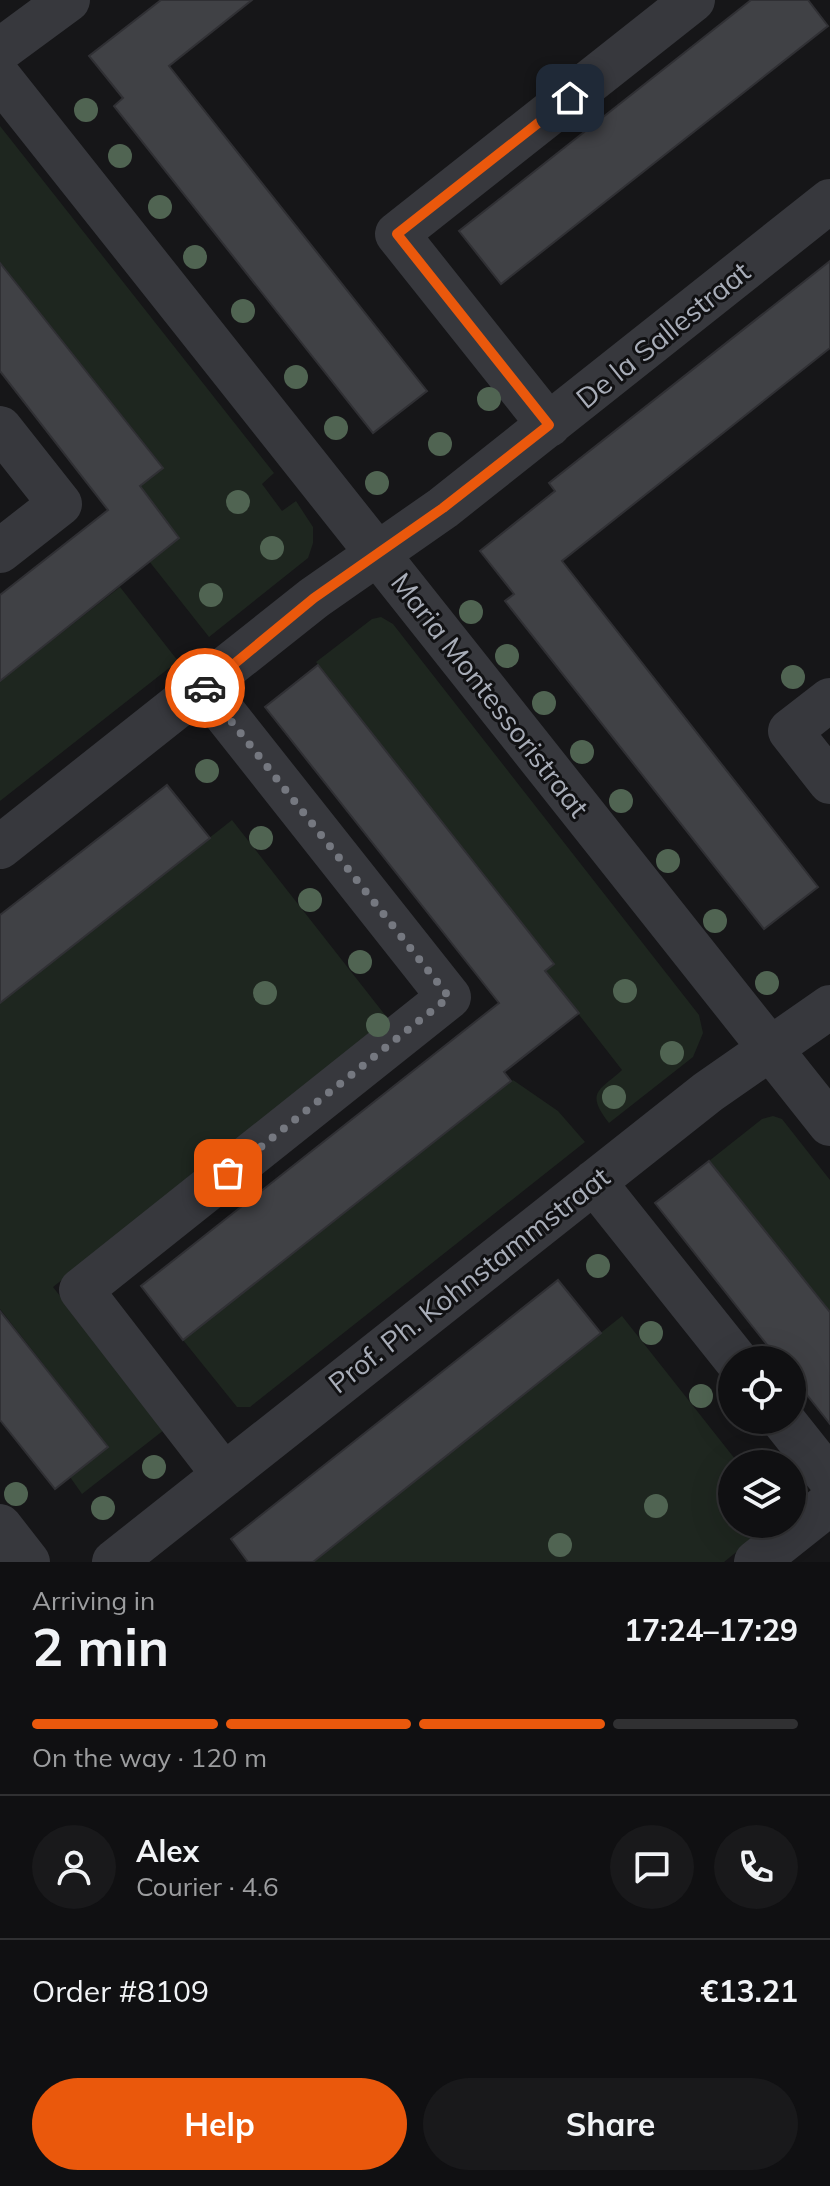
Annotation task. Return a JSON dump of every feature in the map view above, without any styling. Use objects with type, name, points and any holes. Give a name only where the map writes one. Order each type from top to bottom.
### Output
[{"type":"street","points":[[0,50],[68,0]]},
{"type":"street","points":[[549,425],[397,234],[693,0]]},
{"type":"street","name":"Maria Montessoristraat","points":[[0,78],[830,1124]]},
{"type":"street","name":"De la Sallestraat","points":[[0,847],[314,598],[378,554],[549,425],[830,201]]},
{"type":"street","points":[[0,428],[60,504],[0,551]]},
{"type":"street","points":[[203,686],[449,997],[81,1290],[224,1475]]},
{"type":"street","points":[[830,700],[790,731],[830,782]]},
{"type":"street","name":"Prof. Ph. Kohnstammstraat","points":[[114,1562],[594,1182],[770,1048],[830,1007]]},
{"type":"street","points":[[594,1182],[725,1346]]},
{"type":"street","points":[[794,1434],[830,1479]]},
{"type":"street","points":[[756,1562],[830,1503]]},
{"type":"street","points":[[0,1526],[28,1562]]},
{"type":"shaded area","points":[[0,126],[274,473],[262,484],[282,511],[296,501],[313,527],[313,543],[308,558],[209,637],[149,561],[179,538],[160,513],[109,510],[163,467],[0,262]]},
{"type":"shaded area","points":[[120,587],[178,661],[0,801],[0,681]]},
{"type":"shaded area","points":[[381,617],[393,624],[699,1015],[703,1033],[693,1057],[609,1123],[598,1105],[598,1093],[622,1070],[545,971],[482,873],[316,662],[372,619]]},
{"type":"shaded area","points":[[232,820],[389,1020],[53,1287],[164,1430],[82,1494],[70,1477],[108,1447],[0,1309],[0,1003]]},
{"type":"shaded area","points":[[513,1080],[558,1111],[585,1142],[250,1407],[237,1407],[183,1340]]},
{"type":"shaded area","points":[[773,1116],[782,1119],[830,1180],[830,1314],[709,1161],[762,1119]]},
{"type":"shaded area","points":[[622,1316],[728,1450],[718,1450],[718,1538],[754,1538],[724,1562],[311,1562]]},
{"type":"building","points":[[161,0],[252,0],[169,66],[427,391],[373,433],[114,106],[123,98],[89,56]]},
{"type":"building","points":[[751,0],[808,0],[828,26],[501,284],[459,231]]},
{"type":"building","points":[[830,261],[830,348],[562,561],[818,887],[764,929],[505,601],[514,594],[480,551],[555,491],[549,483]]},
{"type":"building","points":[[0,263],[163,468],[140,486],[179,538],[0,681],[0,595],[108,510],[0,371]]},
{"type":"building","points":[[318,665],[554,964],[545,971],[579,1013],[504,1072],[511,1081],[183,1340],[141,1286],[499,1003],[265,707]]},
{"type":"building","points":[[167,785],[210,838],[0,1003],[0,915]]},
{"type":"building","points":[[709,1161],[830,1312],[830,1424],[806,1394],[806,1346],[768,1346],[655,1203]]},
{"type":"building","points":[[558,1280],[601,1333],[313,1562],[248,1562],[231,1539]]},
{"type":"building","points":[[0,1311],[108,1447],[55,1489],[0,1420]]},
{"type":"way so far","points":[[205,688],[449,997],[228,1173]]},
{"type":"route","points":[[205,688],[203,686],[314,598],[443,508],[549,425],[397,234],[570,98]]}]
